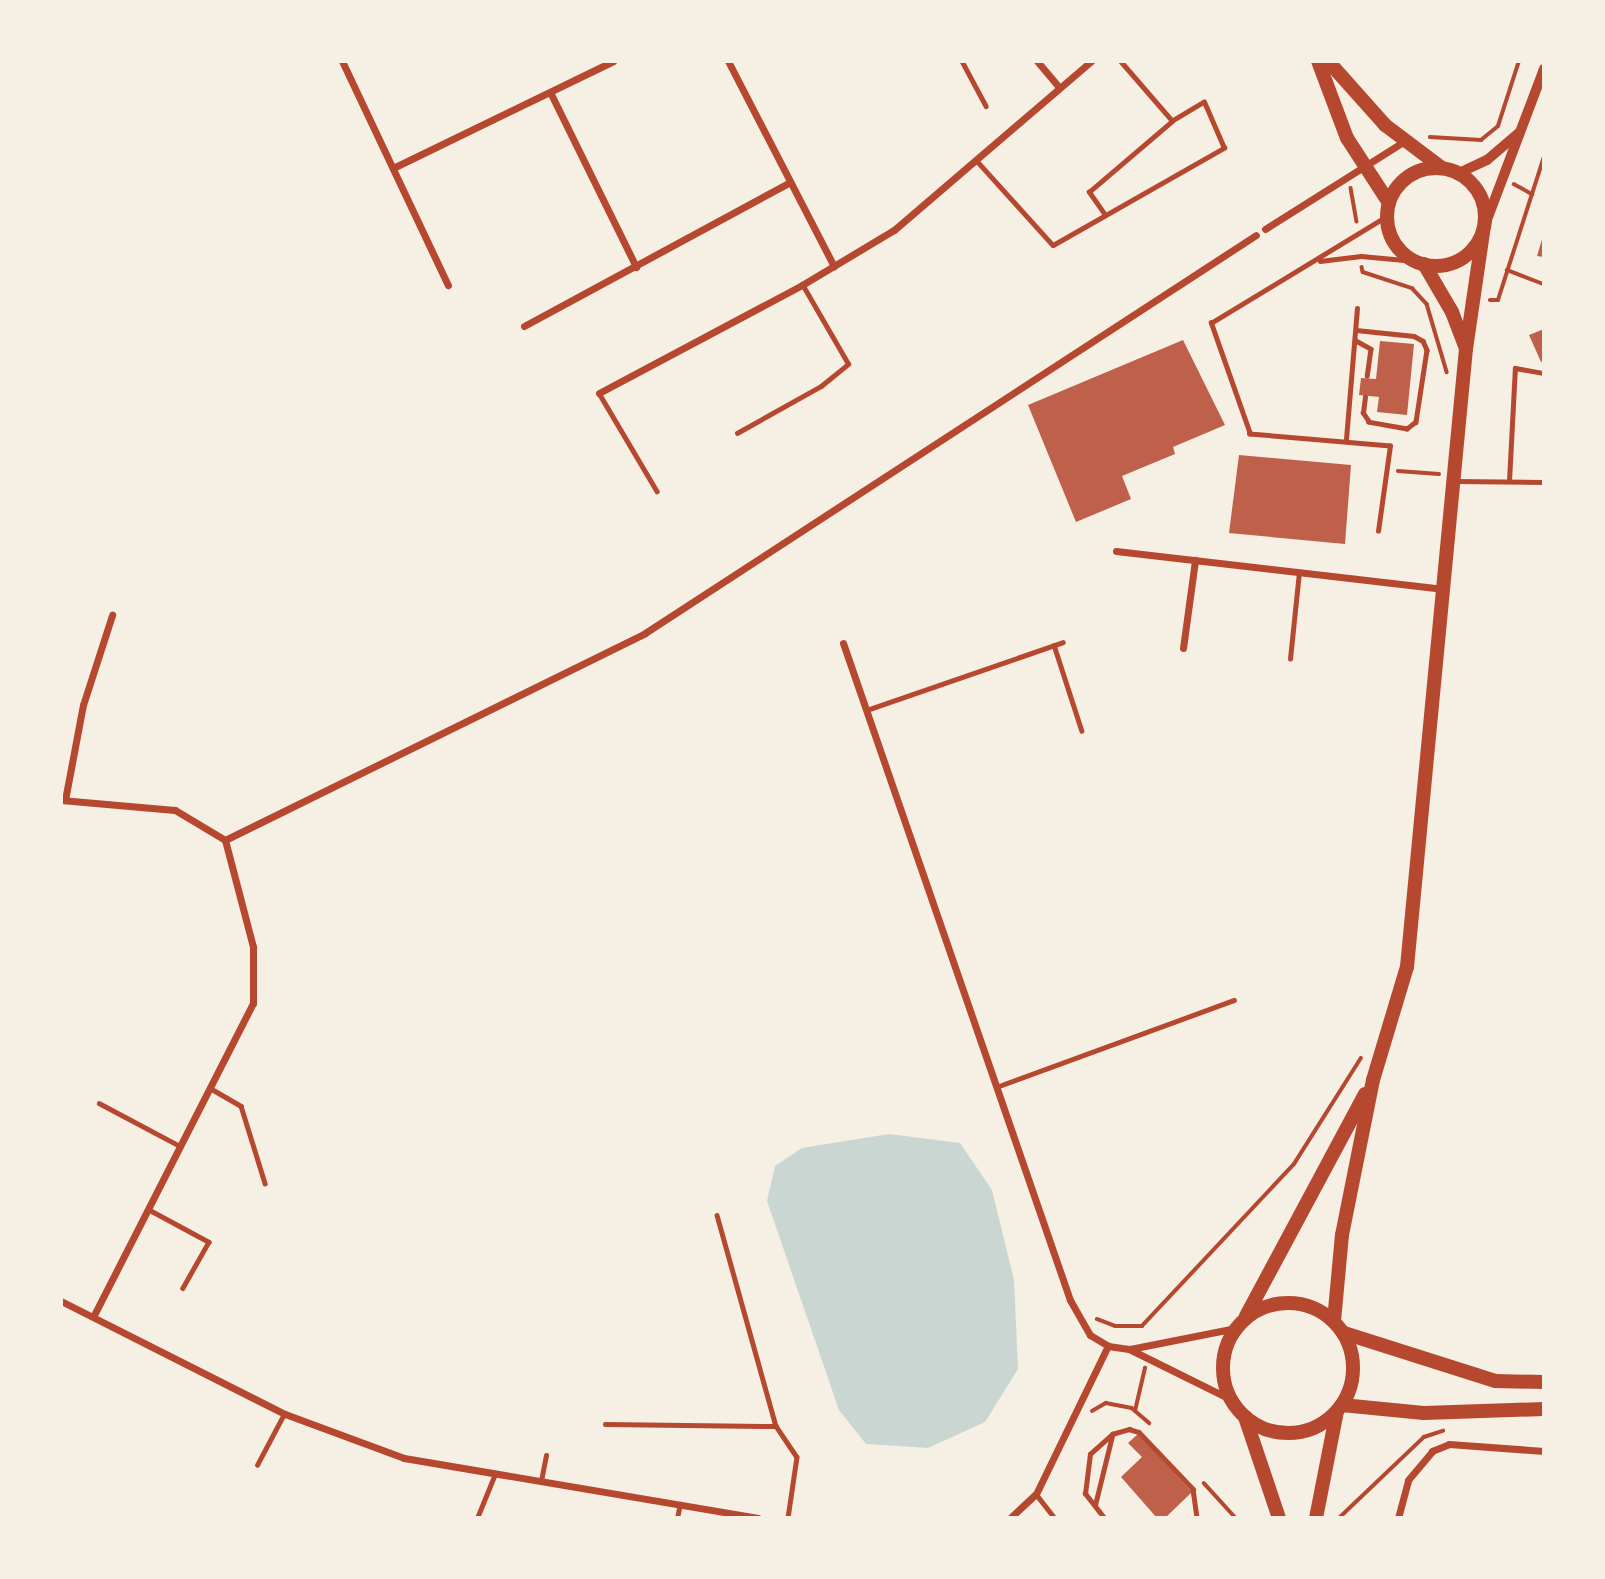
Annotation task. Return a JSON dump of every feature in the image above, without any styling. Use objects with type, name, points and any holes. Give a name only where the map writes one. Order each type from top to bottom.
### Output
[{"type":"highway","points":[[1318,61],[1362,165],[1388,209],[1399,248],[1420,263],[1452,312],[1466,349]]},
{"type":"highway","points":[[1328,61],[1406,141],[1442,168],[1459,173],[1479,192],[1484,229],[1476,299],[1466,349],[1407,967],[1373,1080],[1342,1235],[1334,1321]]},
{"type":"highway","points":[[1388,209],[1409,176],[1442,168]]},
{"type":"highway","points":[[1420,263],[1445,265],[1462,259],[1484,229]]},
{"type":"highway","points":[[1373,1080],[1241,1323],[1223,1362],[1230,1399],[1245,1417],[1267,1430],[1292,1433],[1317,1427],[1339,1408],[1424,1413],[1544,1409]]},
{"type":"highway","points":[[1241,1323],[1266,1306],[1290,1302],[1314,1307],[1334,1321],[1344,1334],[1353,1370],[1339,1408],[1316,1518]]},
{"type":"highway","points":[[1344,1334],[1495,1381],[1544,1382]]},
{"type":"highway","points":[[1245,1417],[1279,1518]]},
{"type":"street","points":[[342,61],[449,285]]},
{"type":"street","points":[[393,168],[551,94],[613,61]]},
{"type":"street","points":[[728,61],[834,266]]},
{"type":"street","points":[[1037,61],[1060,89]]},
{"type":"street","points":[[599,393],[802,285],[894,230],[1091,61]]},
{"type":"street","points":[[1484,229],[1520,132],[1539,97],[1544,69]]},
{"type":"street","points":[[551,94],[636,267]]},
{"type":"street","points":[[1459,173],[1487,160],[1520,132]]},
{"type":"street","points":[[1265,229],[1362,165],[1406,141]]},
{"type":"street","points":[[524,326],[790,182]]},
{"type":"street","points":[[225,840],[645,633],[1256,235]]},
{"type":"street","points":[[1116,551],[1444,590]]},
{"type":"street","points":[[1184,648],[1195,560]]},
{"type":"street","points":[[93,1317],[253,1003],[253,947],[225,840],[175,810],[63,800],[83,705],[112,615]]},
{"type":"street","points":[[843,643],[999,1086],[1074,1309],[1090,1335],[1108,1346],[1129,1349],[1230,1399]]},
{"type":"street","points":[[61,1301],[285,1414],[404,1458],[758,1518]]},
{"type":"street","points":[[1129,1349],[1241,1323]]},
{"type":"street","points":[[1010,1518],[1036,1494],[1108,1346]]},
{"type":"street","points":[[1398,1518],[1408,1480],[1432,1451],[1449,1444],[1544,1451]]},
{"type":"lane","points":[[962,61],[986,106]]},
{"type":"lane","points":[[1120,61],[1172,121]]},
{"type":"lane","points":[[977,161],[1053,245],[1224,149],[1205,102],[1172,121],[1089,192],[1105,215]]},
{"type":"lane","points":[[1378,531],[1390,446],[1346,439],[1251,434],[1211,323],[1319,261],[1388,209]]},
{"type":"lane","points":[[1319,261],[1361,256],[1420,263]]},
{"type":"lane","points":[[737,433],[821,386],[848,364],[802,285]]},
{"type":"lane","points":[[1346,439],[1357,308]]},
{"type":"lane","points":[[1356,330],[1414,336],[1423,341],[1427,351],[1416,422],[1407,429],[1369,422],[1363,413],[1365,397]]},
{"type":"lane","points":[[1355,340],[1371,349],[1367,376]]},
{"type":"lane","points":[[1509,481],[1515,369],[1544,373]]},
{"type":"lane","points":[[599,393],[657,491]]},
{"type":"lane","points":[[1455,478],[1544,482]]},
{"type":"lane","points":[[1290,659],[1299,572]]},
{"type":"lane","points":[[867,710],[1063,642]]},
{"type":"lane","points":[[1054,645],[1082,731]]},
{"type":"lane","points":[[999,1086],[1234,1000]]},
{"type":"lane","points":[[210,1088],[241,1106],[265,1184]]},
{"type":"lane","points":[[99,1103],[180,1146]]},
{"type":"lane","points":[[148,1209],[209,1242],[183,1288]]},
{"type":"lane","points":[[717,1215],[776,1426],[797,1457],[788,1518]]},
{"type":"lane","points":[[257,1465],[285,1414]]},
{"type":"lane","points":[[605,1424],[776,1426]]},
{"type":"lane","points":[[1104,1518],[1085,1494],[1090,1454],[1112,1434],[1122,1429],[1139,1432],[1193,1489],[1197,1518]]},
{"type":"lane","points":[[1094,1506],[1112,1434]]},
{"type":"lane","points":[[541,1481],[546,1455]]},
{"type":"lane","points":[[477,1518],[495,1474]]},
{"type":"lane","points":[[1036,1494],[1055,1518]]},
{"type":"lane","points":[[677,1518],[680,1503]]},
{"type":"path","points":[[1420,131],[1431,137],[1481,139],[1498,126],[1519,61]]},
{"type":"path","points":[[1476,299],[1499,300],[1544,157]]},
{"type":"path","points":[[1346,175],[1358,233]]},
{"type":"path","points":[[1361,256],[1363,272],[1412,288],[1427,304],[1447,374],[1463,388]]},
{"type":"path","points":[[1507,270],[1544,284]]},
{"type":"path","points":[[1434,322],[1452,312]]},
{"type":"path","points":[[1387,470],[1455,478]]},
{"type":"path","points":[[1074,1309],[1115,1326],[1142,1326],[1294,1164],[1365,1053]]},
{"type":"path","points":[[1339,1518],[1424,1437],[1452,1431]]},
{"type":"shaded area","points":[[889,1134],[960,1143],[992,1190],[1014,1280],[1018,1369],[985,1422],[928,1448],[866,1444],[839,1410],[767,1201],[775,1166],[802,1148]]},
{"type":"building","points":[[1544,236],[1544,257],[1537,256]]},
{"type":"building","points":[[1544,329],[1544,360],[1541,362],[1529,335]]},
{"type":"building","points":[[1183,340],[1225,425],[1173,447],[1175,454],[1122,476],[1131,499],[1076,522],[1028,405]]},
{"type":"building","points":[[1380,341],[1414,344],[1407,415],[1377,412],[1379,397],[1359,395],[1361,378],[1376,379]]},
{"type":"building","points":[[1239,455],[1351,465],[1345,544],[1229,533]]},
{"type":"building","points":[[1138,1434],[1192,1492],[1165,1518],[1157,1518],[1121,1477],[1142,1457],[1128,1443]]}]
